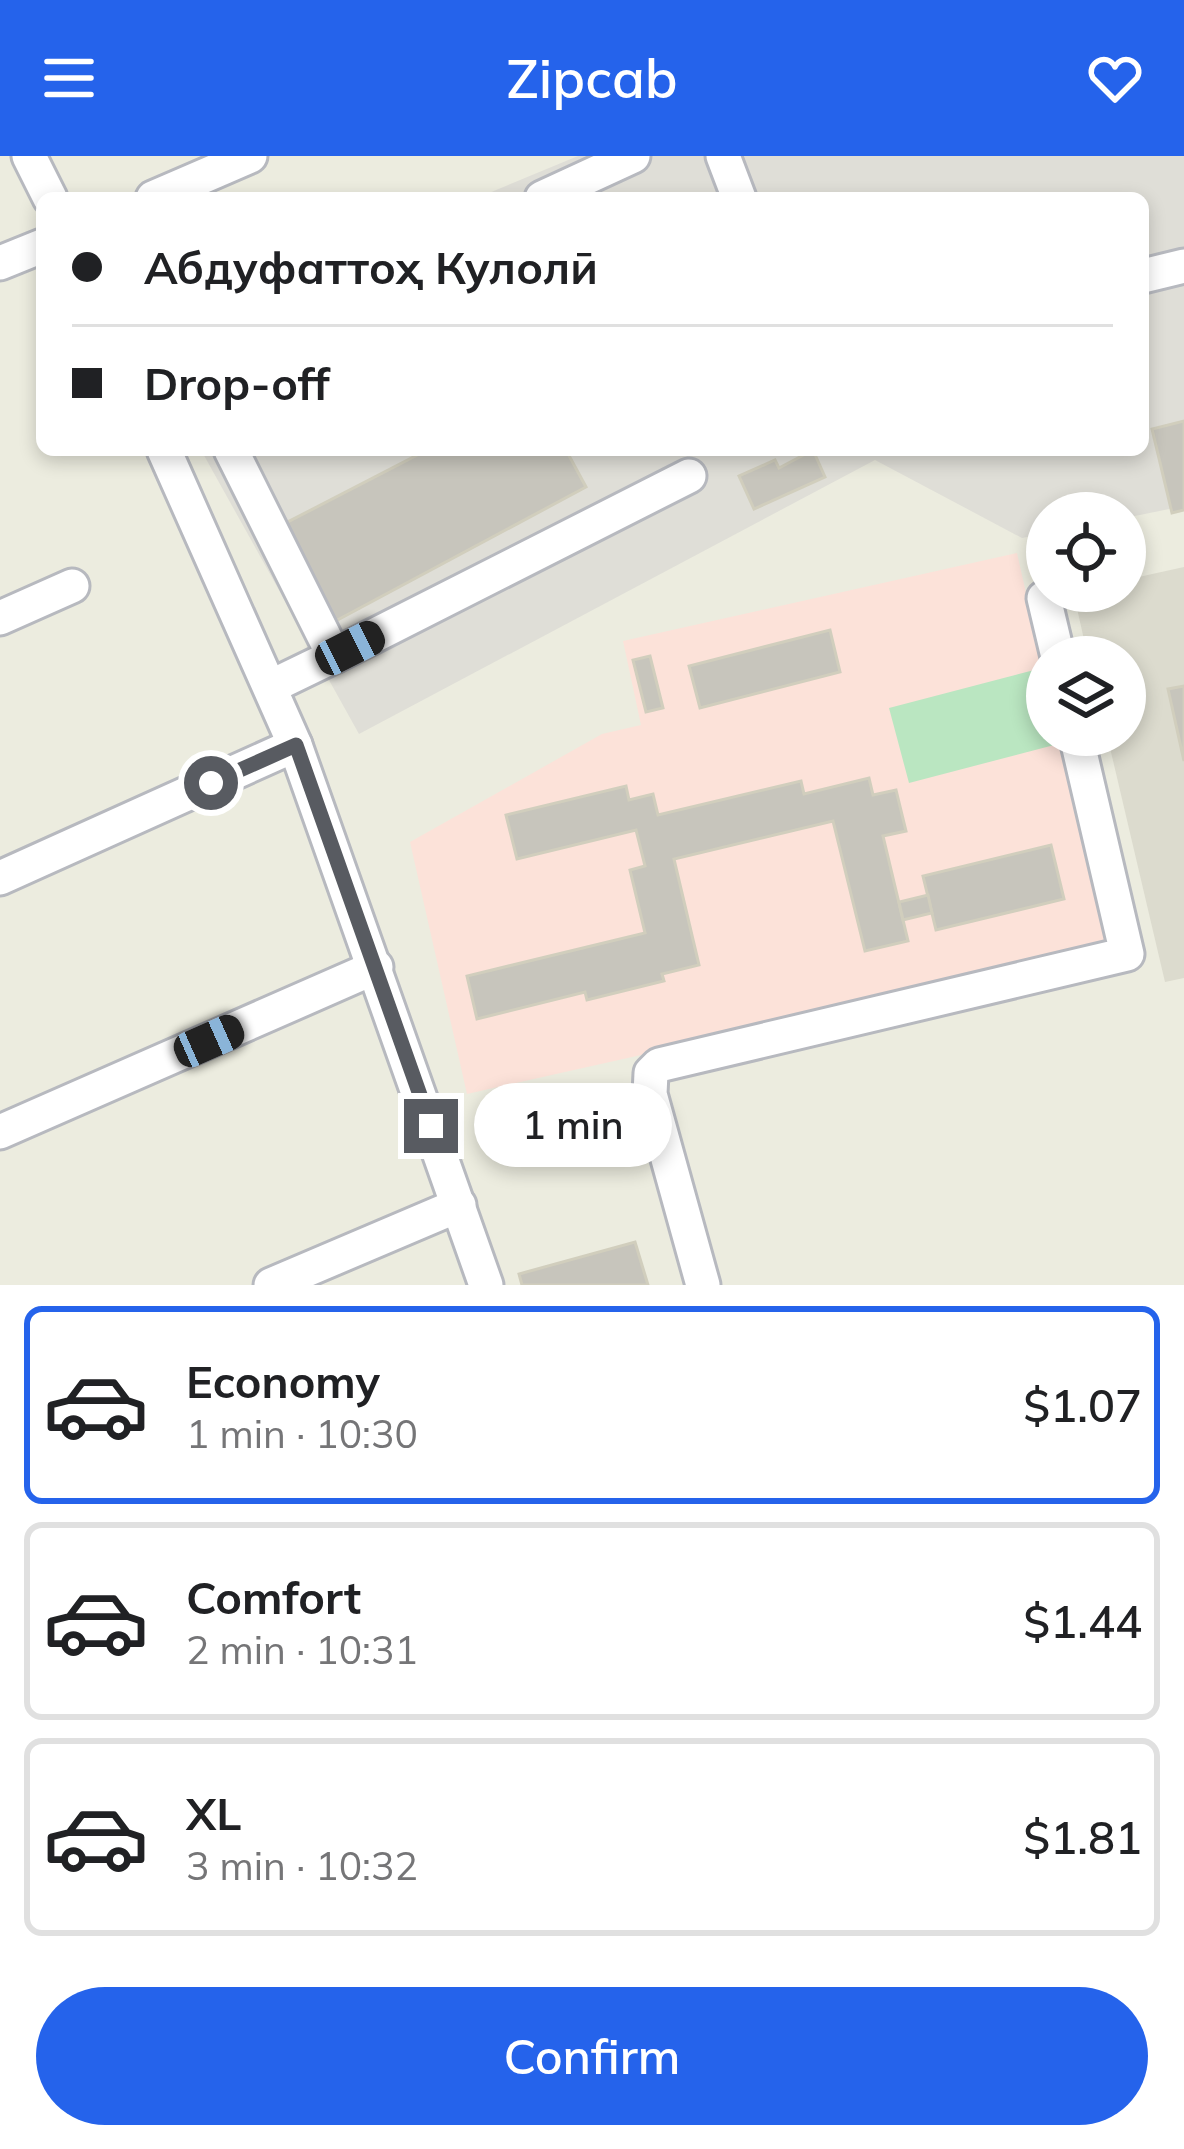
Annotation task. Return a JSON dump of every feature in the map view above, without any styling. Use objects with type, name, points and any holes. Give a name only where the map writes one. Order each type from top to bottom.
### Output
[{"type":"street","points":[[29,156],[47,192]]},
{"type":"street","points":[[167,192],[250,156]]},
{"type":"street","points":[[555,192],[633,156]]},
{"type":"street","points":[[723,156],[737,192]]},
{"type":"street","points":[[0,263],[36,248]]},
{"type":"street","points":[[1149,275],[1184,266]]},
{"type":"street","points":[[167,456],[296,745],[486,1285]]},
{"type":"street","points":[[234,456],[334,656]]},
{"type":"street","points":[[269,687],[688,476]]},
{"type":"street","points":[[0,618],[72,586]]},
{"type":"street","points":[[0,878],[296,745]]},
{"type":"street","points":[[703,1285],[650,1094],[651,1073],[659,1065],[1127,954],[1081,756]]},
{"type":"street","points":[[0,1132],[376,967]]},
{"type":"street","points":[[271,1285],[459,1205]]},
{"type":"shaded area","points":[[578,156],[1184,156],[1184,506],[1146,514],[1146,492],[1026,492],[1026,537],[1022,538],[875,460],[359,734],[204,456],[1149,456],[1149,192],[491,192]]},
{"type":"shaded area","points":[[1017,553],[1026,612],[1030,612],[1036,636],[1026,636],[1026,756],[1063,756],[1081,838],[1093,836],[1118,948],[467,1094],[410,842],[602,734],[641,725],[623,641]]},
{"type":"shaded area","points":[[1184,567],[1184,978],[1165,982],[1112,756],[1146,756],[1146,636],[1083,636],[1078,612],[1146,612],[1146,575]]},
{"type":"green space","points":[[1026,672],[1026,752],[909,783],[889,708]]},
{"type":"building","points":[[1184,421],[1184,510],[1172,513],[1152,429]]},
{"type":"building","points":[[415,456],[569,456],[586,487],[330,624],[278,527]]},
{"type":"building","points":[[802,456],[816,456],[825,477],[754,509],[739,476],[775,460],[779,468]]},
{"type":"building","points":[[830,630],[840,672],[700,708],[689,666]]},
{"type":"building","points":[[650,656],[663,708],[646,712],[633,660]]},
{"type":"building","points":[[1184,686],[1184,761],[1168,689]]},
{"type":"building","points":[[869,778],[873,795],[896,790],[906,831],[883,836],[908,941],[865,951],[833,821],[674,859],[699,965],[662,974],[664,981],[587,1000],[585,992],[477,1019],[467,976],[645,933],[630,870],[645,866],[636,830],[517,859],[506,815],[626,786],[629,800],[653,794],[658,815],[801,781],[804,794]]},
{"type":"building","points":[[1051,845],[1064,899],[936,930],[923,876]]},
{"type":"building","points":[[928,895],[932,913],[903,920],[899,902]]},
{"type":"building","points":[[635,1242],[648,1285],[522,1285],[519,1274]]},
{"type":"route","points":[[211,783],[296,745],[431,1126]]}]
